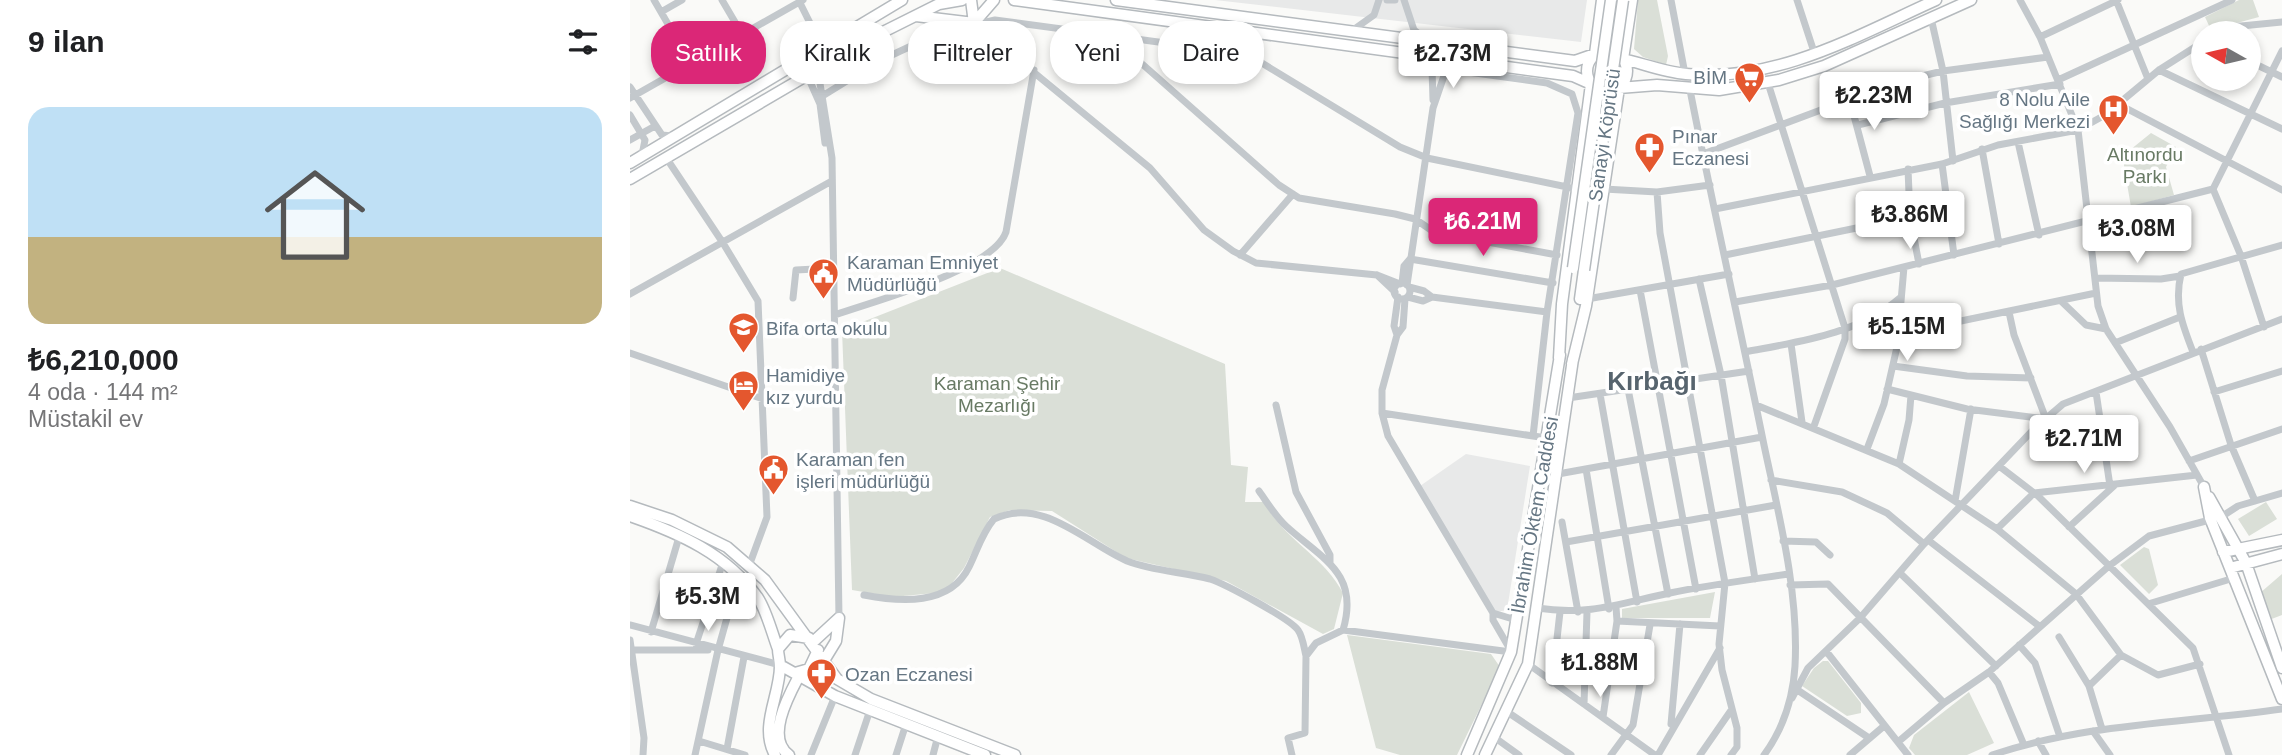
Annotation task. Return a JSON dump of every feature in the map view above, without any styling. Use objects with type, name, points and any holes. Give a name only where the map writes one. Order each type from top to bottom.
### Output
[{"type":"main road","points":[[868,21],[901,0]]},
{"type":"main road","points":[[894,27],[948,1],[962,0]]},
{"type":"main road","points":[[971,0],[974,21]]},
{"type":"main road","points":[[976,21],[994,0]]},
{"type":"main road","points":[[1014,0],[1573,76],[1601,91],[1657,85],[1690,90],[1719,90],[1768,83],[1824,66],[1971,0]]},
{"type":"main road","points":[[1116,0],[1575,61],[1613,51],[1623,59],[1685,74],[1720,74],[1768,68],[1815,55],[1933,1]]},
{"type":"main road","points":[[1559,358],[1572,188],[1591,84],[1587,65],[1595,54],[1602,0]]},
{"type":"main road","name":"Sanayi Köprüsü","points":[[1573,268],[1611,0]]},
{"type":"main road","name":"Sanayi Köprüsü","points":[[1584,270],[1623,0]]},
{"type":"main road","points":[[1572,364],[1587,299],[1619,88],[1627,77],[1623,59],[1632,0]]},
{"type":"main road","points":[[948,1],[972,21]]},
{"type":"main road","points":[[914,16],[957,21]]},
{"type":"main road","points":[[1573,76],[1579,68],[1575,61]]},
{"type":"main road","points":[[1657,85],[1650,75],[1660,68]]},
{"type":"main road","points":[[630,163],[780,74]]},
{"type":"main road","points":[[630,179],[796,84]]},
{"type":"main road","name":"İbrahim Öktem Caddesi","points":[[1467,755],[1511,652],[1573,268]]},
{"type":"main road","name":"İbrahim Öktem Caddesi","points":[[1485,755],[1528,664],[1558,474],[1584,270]]},
{"type":"main road","points":[[2204,487],[2216,517],[2223,552],[2282,699]]},
{"type":"main road","points":[[630,506],[672,520],[727,547],[765,580],[837,679],[871,699],[1015,755]]},
{"type":"main road","points":[[2216,517],[2246,563],[2282,668]]},
{"type":"main road","points":[[630,518],[709,550],[739,575],[759,600],[778,649],[780,665],[768,730],[770,746],[775,755]]},
{"type":"main road","points":[[2223,552],[2282,540]]},
{"type":"main road","points":[[2232,573],[2246,563],[2282,554]]},
{"type":"main road","points":[[816,647],[836,641],[838,618]]},
{"type":"main road","points":[[789,755],[784,751],[779,737],[780,722],[797,674],[809,669],[816,647],[838,618]]},
{"type":"main road","points":[[1516,620],[1534,625]]},
{"type":"main road","points":[[778,649],[790,635],[803,635],[816,647]]},
{"type":"main road","points":[[1511,652],[1528,664]]},
{"type":"main road","points":[[780,665],[835,696],[938,736],[970,752],[985,755]]},
{"type":"street","points":[[654,0],[666,21]]},
{"type":"street","points":[[661,12],[682,0]]},
{"type":"street","points":[[722,0],[734,21]]},
{"type":"street","points":[[1349,31],[1363,25],[1374,15],[1379,0]]},
{"type":"street","points":[[1387,0],[1395,0]]},
{"type":"street","points":[[1404,0],[1414,30],[1428,41]]},
{"type":"street","points":[[1671,0],[1685,74]]},
{"type":"street","points":[[1797,0],[1815,55]]},
{"type":"street","points":[[2020,0],[2048,57],[2078,130],[2096,293],[2106,329],[2204,487]]},
{"type":"street","points":[[2039,37],[2117,0],[2148,79]]},
{"type":"street","points":[[2211,0],[2215,8]]},
{"type":"street","points":[[1858,125],[1945,103],[2059,82],[2232,0]]},
{"type":"street","points":[[765,21],[800,1],[810,21]]},
{"type":"street","points":[[1931,18],[1943,71],[1953,161]]},
{"type":"street","points":[[2261,24],[2282,22]]},
{"type":"street","points":[[1144,38],[1247,54],[1400,147],[1427,158],[1572,188]]},
{"type":"street","points":[[824,95],[879,61],[908,47]]},
{"type":"street","points":[[1715,209],[1870,176],[1942,164],[1982,149],[2078,130],[2191,50]]},
{"type":"street","points":[[1735,302],[1832,285],[2089,223],[2214,189],[2282,51]]},
{"type":"street","points":[[1425,55],[1432,69],[1433,108],[1427,158],[1415,219],[1410,258],[1412,269],[1401,296],[1403,327],[1397,335],[1382,390],[1382,413],[1388,436],[1412,482],[1493,614],[1493,620],[1511,652]]},
{"type":"street","points":[[1703,154],[1849,97],[1943,71],[2048,57]]},
{"type":"street","points":[[1433,108],[1446,69],[1456,60]]},
{"type":"street","points":[[1144,65],[1299,198],[1415,219],[1434,232],[1557,254]]},
{"type":"street","points":[[2261,66],[2282,77]]},
{"type":"street","points":[[1446,69],[1547,83],[1572,94],[1578,113],[1572,188],[1547,312],[1533,436]]},
{"type":"street","points":[[2159,70],[2282,129]]},
{"type":"street","points":[[1036,72],[1150,168],[1204,230],[1256,263],[1377,275],[1424,291],[1432,297],[1547,312]]},
{"type":"street","points":[[651,82],[631,93],[662,135],[672,136]]},
{"type":"street","points":[[1768,83],[1845,328],[1845,339],[1814,426]]},
{"type":"street","points":[[811,84],[820,104],[830,167],[835,316],[838,618]]},
{"type":"street","points":[[819,84],[824,95],[832,158],[830,167]]},
{"type":"street","points":[[835,316],[958,271],[999,246],[1006,232],[1032,84]]},
{"type":"street","points":[[1690,90],[1783,541],[1790,586],[1795,666],[1788,706]]},
{"type":"street","points":[[1849,97],[1870,176]]},
{"type":"street","points":[[2118,104],[2282,190]]},
{"type":"street","points":[[630,115],[646,146],[642,155]]},
{"type":"street","points":[[630,140],[654,126]]},
{"type":"street","points":[[2018,142],[2039,235]]},
{"type":"street","points":[[1982,149],[1999,244]]},
{"type":"street","points":[[667,159],[758,301],[767,517],[749,566]]},
{"type":"street","points":[[1942,164],[1954,255]]},
{"type":"street","points":[[1908,169],[1910,217],[1919,264]]},
{"type":"street","points":[[630,294],[830,182]]},
{"type":"street","points":[[1604,189],[1657,192],[1710,185]]},
{"type":"street","points":[[2214,189],[2241,256],[2264,327]]},
{"type":"street","points":[[1657,192],[1660,233],[1724,583],[1720,648],[1737,747],[1731,755]]},
{"type":"street","points":[[1240,255],[1293,194]]},
{"type":"street","points":[[1725,255],[1910,217]]},
{"type":"street","points":[[2095,278],[2161,279],[2180,276],[2282,245]]},
{"type":"street","points":[[1410,258],[1553,283]]},
{"type":"street","points":[[1867,449],[1893,366],[1904,267]]},
{"type":"street","points":[[793,298],[796,270],[834,268]]},
{"type":"street","points":[[1587,299],[1729,274]]},
{"type":"street","points":[[1377,275],[1401,296],[1423,302],[1432,297]]},
{"type":"street","points":[[2180,276],[2176,295],[2180,317],[2197,350],[2255,501]]},
{"type":"street","points":[[1699,279],[1721,375],[1755,579]]},
{"type":"street","points":[[1401,296],[1405,285]]},
{"type":"street","points":[[1640,290],[1696,589]]},
{"type":"street","points":[[1898,334],[2096,293]]},
{"type":"street","points":[[1745,352],[1791,344],[1845,328],[1885,311],[1900,298]]},
{"type":"street","points":[[2061,302],[2086,325],[2106,329]]},
{"type":"street","points":[[2009,312],[2014,335],[2046,419]]},
{"type":"street","points":[[2115,343],[2180,317]]},
{"type":"street","points":[[1764,755],[1775,740],[1788,706],[1808,668],[1860,618],[1958,503],[2063,404],[2282,319]]},
{"type":"street","points":[[1791,344],[1801,422]]},
{"type":"street","points":[[630,353],[763,399]]},
{"type":"street","points":[[1893,366],[1968,376],[2031,378]]},
{"type":"street","points":[[1568,398],[1749,371]]},
{"type":"street","points":[[2214,392],[2282,371]]},
{"type":"street","points":[[1628,389],[1668,594]]},
{"type":"street","points":[[1887,389],[1971,409],[2046,419]]},
{"type":"street","points":[[2096,393],[2113,485]]},
{"type":"street","points":[[1600,394],[1637,602]]},
{"type":"street","points":[[1899,464],[1909,419],[1911,395]]},
{"type":"street","points":[[1276,405],[1296,492],[1330,555],[1330,562]]},
{"type":"street","points":[[1756,405],[1814,426],[1899,464],[1997,529],[2076,594],[2121,655],[2158,675],[2200,664]]},
{"type":"street","points":[[1958,503],[1971,409]]},
{"type":"street","points":[[1382,413],[1547,438]]},
{"type":"street","points":[[2189,461],[2231,444],[2282,429]]},
{"type":"street","points":[[1558,474],[1762,437]]},
{"type":"street","points":[[1999,466],[2034,493],[2193,648],[2229,755]]},
{"type":"street","points":[[1586,469],[1612,608],[1617,621],[1603,717]]},
{"type":"street","points":[[1997,529],[2034,493],[2197,475]]},
{"type":"street","points":[[1771,480],[1842,492],[1887,513],[2039,626]]},
{"type":"street","points":[[2069,527],[2113,485]]},
{"type":"street","points":[[1259,491],[1283,524],[1330,562],[1344,579],[1347,593],[1343,631]]},
{"type":"street","points":[[1898,743],[1944,703],[1993,669],[2076,594],[2149,536],[2216,517],[2238,506],[2282,493]]},
{"type":"street","points":[[1566,542],[1776,505]]},
{"type":"street","points":[[863,596],[898,601],[948,592],[964,578],[994,519],[1008,514],[1045,517],[1084,535],[1126,561],[1221,584],[1278,615],[1298,630],[1306,656],[1305,733],[1288,738],[1292,755]]},
{"type":"street","points":[[1562,522],[1578,612]]},
{"type":"street","points":[[651,632],[680,537]]},
{"type":"street","points":[[1783,541],[1816,542],[1830,555]]},
{"type":"street","points":[[696,644],[723,562]]},
{"type":"street","points":[[1900,573],[1993,669],[2024,745]]},
{"type":"street","points":[[2148,604],[2232,573]]},
{"type":"street","points":[[1537,608],[1560,612],[1587,612],[1724,583],[1788,574]]},
{"type":"street","points":[[695,755],[718,650],[739,575]]},
{"type":"street","points":[[1790,586],[1828,584],[1944,703]]},
{"type":"street","points":[[1552,683],[1560,612]]},
{"type":"street","points":[[1584,704],[1587,612]]},
{"type":"street","points":[[1493,614],[1516,620]]},
{"type":"street","points":[[1617,621],[1650,625],[1720,626]]},
{"type":"street","points":[[1670,729],[1680,624]]},
{"type":"street","points":[[630,625],[780,665]]},
{"type":"street","points":[[1611,755],[1633,725],[1650,625]]},
{"type":"street","points":[[1306,656],[1317,643],[1343,631],[1511,652]]},
{"type":"street","points":[[2059,637],[2089,686],[2102,729]]},
{"type":"street","points":[[630,640],[644,738],[643,755]]},
{"type":"street","points":[[2019,645],[2035,663],[2060,737]]},
{"type":"street","points":[[1528,664],[1656,755],[1720,648]]},
{"type":"street","points":[[632,650],[718,650]]},
{"type":"street","points":[[1826,652],[1908,755]]},
{"type":"street","points":[[2089,686],[2121,655]]},
{"type":"street","points":[[727,749],[744,657]]},
{"type":"street","points":[[1796,689],[1869,738]]},
{"type":"street","points":[[811,755],[835,696]]},
{"type":"street","points":[[1700,755],[1732,709]]},
{"type":"street","points":[[1992,755],[2038,741],[2102,729],[2282,709]]},
{"type":"street","points":[[855,755],[870,710]]},
{"type":"street","points":[[1506,711],[1571,755]]},
{"type":"street","points":[[896,755],[906,724]]},
{"type":"street","points":[[1850,755],[1884,726]]},
{"type":"street","points":[[2093,731],[2110,755]]},
{"type":"street","points":[[933,755],[938,736]]},
{"type":"street","points":[[1493,737],[1519,755]]},
{"type":"street","points":[[699,741],[745,755]]},
{"type":"street","points":[[2038,741],[2046,755]]},
{"type":"shaded area","points":[[1215,0],[1587,0],[1581,42]]},
{"type":"shaded area","points":[[1466,454],[1530,466],[1507,610],[1491,613],[1420,486]]},
{"type":"green space","points":[[1638,0],[1657,0],[1668,56],[1666,65],[1643,57],[1634,49]]},
{"type":"green space","points":[[2239,0],[2253,0],[2259,17],[2244,21],[2207,21],[2205,17]]},
{"type":"green space","name":"Altınordu Parkı","points":[[2151,133],[2176,147],[2166,167],[2174,195],[2131,207],[2124,166],[2125,154]]},
{"type":"green space","name":"Karaman Şehir Mezarlığı","points":[[1000,268],[1225,364],[1231,465],[1248,467],[1245,502],[1264,502],[1282,527],[1335,580],[1343,593],[1334,629],[1323,634],[1226,581],[1126,558],[1052,511],[1010,510],[990,517],[964,568],[945,592],[893,597],[852,590],[842,330]]},
{"type":"green space","points":[[2266,502],[2277,519],[2249,536],[2238,519]]},
{"type":"green space","points":[[2144,547],[2149,549],[2158,585],[2149,594],[2120,565]]},
{"type":"green space","points":[[2282,574],[2282,615],[2269,620],[2260,593]]},
{"type":"green space","points":[[1715,592],[1710,618],[1622,618],[1622,609]]},
{"type":"green space","points":[[1347,635],[1491,654],[1500,667],[1457,755],[1400,755],[1376,748]]},
{"type":"green space","points":[[1823,661],[1828,661],[1861,703],[1861,713],[1847,716],[1802,686],[1814,668]]},
{"type":"green space","points":[[1969,692],[1994,743],[1967,755],[1915,755],[1909,748],[1914,735]]},
{"type":"place","name":"BİM","points":[[1750,104]]},
{"type":"place","name":"8 Nolu Aile Sağlığı Merkezi","points":[[2113,137]]},
{"type":"place","name":"Pınar Eczanesi","points":[[1649,174]]},
{"type":"place","name":"Karaman Emniyet Müdürlüğü","points":[[824,300]]},
{"type":"place","name":"Bifa orta okulu","points":[[743,355]]},
{"type":"place","name":"Hamidiye kız yurdu","points":[[743,413]]},
{"type":"place","name":"Karaman fen işleri müdürlüğü","points":[[773,497]]},
{"type":"place","name":"Ozan Eczanesi","points":[[822,701]]},
{"type":"district","name":"Kırbağı","points":[[1652,381]]}]
